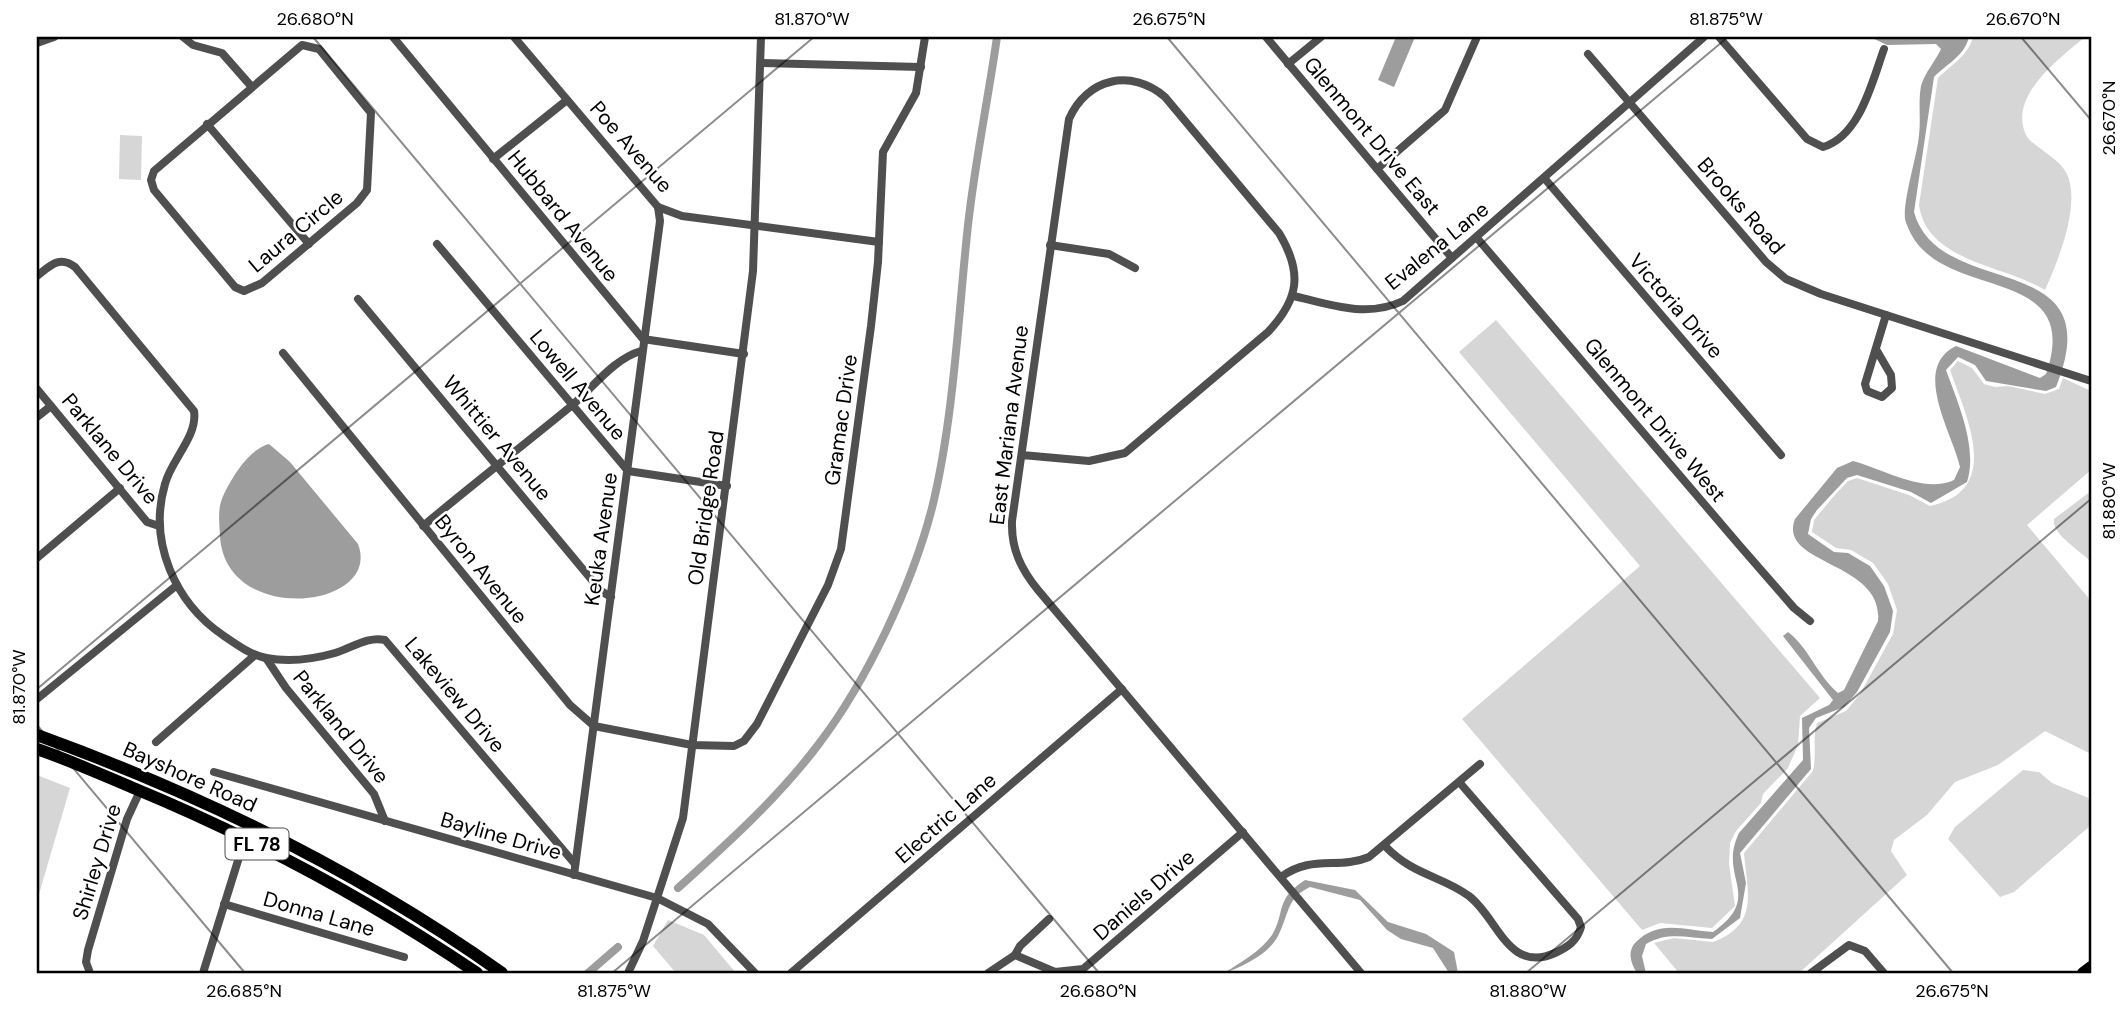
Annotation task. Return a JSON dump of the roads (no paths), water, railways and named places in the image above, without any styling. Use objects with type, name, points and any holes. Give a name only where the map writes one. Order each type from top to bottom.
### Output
[{"type":"main road","name":"Bayshore Road","points":[[37,735],[159,782],[338,871],[502,973]]},
{"type":"main road","name":"Bayshore Road","points":[[37,749],[245,838],[338,886],[477,973]]},
{"type":"main road","points":[[139,791],[159,782]]},
{"type":"main road","points":[[2083,973],[2091,967]]},
{"type":"street","points":[[37,43],[54,37]]},
{"type":"street","points":[[183,37],[193,45],[222,53],[251,86]]},
{"type":"street","name":"Hubbard Avenue","points":[[393,37],[643,339]]},
{"type":"street","name":"Poe Avenue","points":[[514,37],[658,207],[682,216],[879,242]]},
{"type":"street","name":"Old Bridge Road","points":[[628,973],[681,828],[744,354],[756,225],[761,37]]},
{"type":"street","name":"Gramac Drive","points":[[692,746],[734,746],[753,732],[836,565],[848,500],[879,242],[883,152],[916,93],[925,37]]},
{"type":"street","name":"Glenmont Drive East","points":[[1266,37],[1452,258]]},
{"type":"street","points":[[1288,64],[1321,37]]},
{"type":"street","points":[[1377,169],[1445,110],[1477,37]]},
{"type":"street","name":"Evalena Lane","points":[[1294,296],[1353,309],[1384,308],[1409,297],[1704,37]]},
{"type":"street","points":[[1719,37],[1800,132],[1814,145],[1823,147],[1839,138],[1862,108],[1884,49]]},
{"type":"street","name":"Laura Circle","points":[[302,45],[311,45],[319,49],[371,113],[369,163],[363,197],[254,289],[244,291],[226,278],[153,190],[151,180],[154,171],[251,86],[302,45]]},
{"type":"street","name":"Brooks Road","points":[[1588,54],[1772,268],[1794,283],[2091,381]]},
{"type":"street","points":[[761,63],[921,67]]},
{"type":"street","name":"East Mariana Avenue","points":[[1294,296],[1291,260],[1279,233],[1165,97],[1150,86],[1132,80],[1115,80],[1097,86],[1083,96],[1073,110],[1063,147],[1012,531],[1021,566],[1359,972]]},
{"type":"street","points":[[494,159],[567,100]]},
{"type":"street","points":[[207,124],[309,244]]},
{"type":"street","name":"Victoria Drive","points":[[1545,179],[1781,454]]},
{"type":"street","name":"Keuka Avenue","points":[[574,875],[660,221],[658,207]]},
{"type":"street","name":"Glenmont Drive West","points":[[1476,238],[1746,554],[1794,608],[1810,621]]},
{"type":"street","name":"Lowell Avenue","points":[[437,244],[628,471],[727,486]]},
{"type":"street","points":[[1050,244],[1109,254],[1135,268]]},
{"type":"street","name":"Lakeview Drive","points":[[37,276],[58,261],[67,261],[194,411],[192,431],[173,462],[165,482],[159,526],[166,559],[177,585],[203,621],[255,655],[266,658],[325,656],[375,638],[385,640],[575,864]]},
{"type":"street","points":[[1022,455],[1098,461],[1132,448],[1268,332],[1289,309],[1294,296]]},
{"type":"street","name":"Whittier Avenue","points":[[358,299],[601,591],[611,597]]},
{"type":"street","points":[[1877,351],[1893,382],[1892,388],[1882,397],[1867,391],[1865,384],[1886,315]]},
{"type":"street","points":[[643,339],[744,354]]},
{"type":"street","points":[[423,526],[631,354],[641,351]]},
{"type":"street","name":"Byron Avenue","points":[[283,353],[570,705],[594,726]]},
{"type":"street","name":"Parklane Drive","points":[[37,389],[147,522],[159,526]]},
{"type":"street","points":[[37,417],[51,406]]},
{"type":"street","points":[[37,558],[120,488]]},
{"type":"street","points":[[37,699],[177,585]]},
{"type":"street","points":[[156,742],[255,655]]},
{"type":"street","name":"Parkland Drive","points":[[266,658],[270,668],[374,794],[385,821]]},
{"type":"street","name":"Electric Lane","points":[[791,973],[1122,689]]},
{"type":"street","points":[[594,726],[692,746]]},
{"type":"street","points":[[1281,877],[1292,868],[1311,863],[1361,860],[1385,846],[1480,764]]},
{"type":"street","name":"Bayline Drive","points":[[214,772],[657,898],[708,925],[755,973]]},
{"type":"street","points":[[1385,846],[1417,872],[1468,895],[1482,909],[1511,949],[1519,954],[1539,957],[1569,945],[1578,937],[1581,928],[1578,919],[1460,783]]},
{"type":"street","name":"Shirley Drive","points":[[90,973],[86,962],[90,945],[127,819],[139,791]]},
{"type":"street","name":"Daniels Drive","points":[[1014,955],[1055,972],[1083,969],[1243,832]]},
{"type":"street","points":[[203,973],[245,838]]},
{"type":"street","name":"Donna Lane","points":[[224,904],[404,957]]},
{"type":"street","points":[[988,973],[1014,955],[1049,919]]},
{"type":"street","points":[[1811,973],[1849,945],[1865,951],[1884,973]]},
{"type":"waterway","points":[[678,888],[769,802],[818,745],[854,692],[886,631],[913,569],[932,508],[945,439],[971,201],[997,37]]},
{"type":"waterway","points":[[588,973],[618,947]]}]
